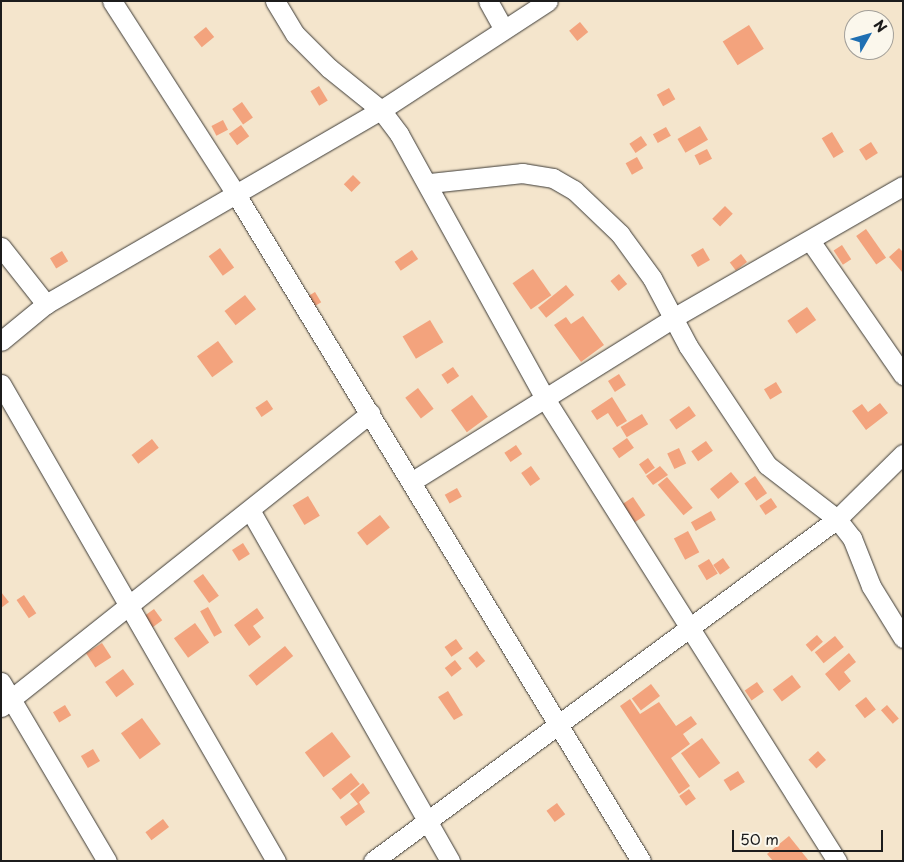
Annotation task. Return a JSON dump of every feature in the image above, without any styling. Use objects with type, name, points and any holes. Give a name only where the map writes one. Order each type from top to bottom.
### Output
[{"type":"street","points":[[112,1],[237,196],[641,861]]},
{"type":"street","points":[[275,1],[296,34],[329,68],[381,110],[430,183],[544,398],[837,861]]},
{"type":"street","points":[[488,1],[503,28]]},
{"type":"street","points":[[1,341],[46,304],[237,196],[381,110],[503,28],[548,1]]},
{"type":"street","points":[[430,183],[522,173],[553,178],[574,190],[620,234],[652,278],[673,318],[767,465],[837,520],[852,538],[871,586],[903,638]]},
{"type":"street","points":[[411,482],[673,318],[811,242],[903,186]]},
{"type":"street","points":[[811,242],[903,375]]},
{"type":"street","points":[[1,247],[46,304]]},
{"type":"street","points":[[1,384],[276,861]]},
{"type":"street","points":[[7,703],[370,413]]},
{"type":"street","points":[[373,861],[426,823],[556,723],[837,520],[903,454]]},
{"type":"street","points":[[250,510],[426,823],[450,861]]},
{"type":"street","points":[[1,682],[7,703],[107,861]]},
{"type":"building","points":[[580,22],[588,32],[577,41],[569,31]]},
{"type":"building","points":[[749,25],[764,49],[738,65],[723,41]]},
{"type":"building","points":[[206,27],[214,37],[202,47],[194,37]]},
{"type":"building","points":[[319,86],[328,101],[319,106],[310,91]]},
{"type":"building","points":[[669,88],[675,99],[663,106],[657,95]]},
{"type":"building","points":[[242,102],[253,118],[243,124],[232,109]]},
{"type":"building","points":[[223,120],[228,130],[216,136],[211,126]]},
{"type":"building","points":[[241,125],[249,136],[237,145],[229,134]]},
{"type":"building","points":[[700,126],[708,140],[685,153],[677,139]]},
{"type":"building","points":[[666,127],[671,136],[658,143],[653,134]]},
{"type":"building","points":[[832,132],[844,152],[834,158],[822,138]]},
{"type":"building","points":[[641,136],[647,145],[636,153],[629,144]]},
{"type":"building","points":[[871,142],[878,153],[866,160],[859,149]]},
{"type":"building","points":[[707,149],[712,159],[700,165],[695,155]]},
{"type":"building","points":[[637,157],[643,168],[632,175],[626,163]]},
{"type":"building","points":[[353,175],[361,183],[352,192],[344,184]]},
{"type":"building","points":[[725,206],[733,214],[720,227],[712,219]]},
{"type":"building","points":[[866,229],[886,258],[876,265],[856,236]]},
{"type":"building","points":[[842,245],[851,259],[843,265],[834,250]]},
{"type":"building","points":[[220,248],[234,267],[223,276],[209,256]]},
{"type":"building","points":[[703,248],[710,260],[698,267],[691,255]]},
{"type":"building","points":[[899,248],[903,252],[903,273],[889,257]]},
{"type":"building","points":[[412,250],[418,259],[401,271],[395,262]]},
{"type":"building","points":[[62,251],[68,261],[56,268],[50,258]]},
{"type":"building","points":[[741,254],[747,262],[736,270],[730,262]]},
{"type":"building","points":[[533,269],[551,295],[531,310],[513,283]]},
{"type":"building","points":[[619,274],[627,284],[619,291],[610,281]]},
{"type":"building","points":[[566,285],[574,295],[546,318],[538,308]]},
{"type":"building","points":[[315,292],[321,302],[309,309],[303,299]]},
{"type":"building","points":[[245,295],[256,309],[236,325],[225,311]]},
{"type":"building","points":[[807,307],[816,320],[797,334],[787,321]]},
{"type":"building","points":[[583,316],[604,345],[581,362],[554,325],[566,317],[571,324]]},
{"type":"building","points":[[430,320],[443,342],[416,359],[403,336]]},
{"type":"building","points":[[218,341],[233,362],[212,377],[197,356]]},
{"type":"building","points":[[453,367],[459,376],[448,384],[441,375]]},
{"type":"building","points":[[619,374],[626,385],[615,392],[608,381]]},
{"type":"building","points":[[776,382],[782,392],[770,399],[764,389]]},
{"type":"building","points":[[418,388],[434,409],[421,418],[405,398]]},
{"type":"building","points":[[472,395],[488,417],[467,432],[451,410]]},
{"type":"building","points":[[612,397],[627,421],[617,427],[608,413],[597,420],[591,411]]},
{"type":"building","points":[[267,400],[273,409],[262,417],[255,408]]},
{"type":"building","points":[[880,403],[888,413],[866,430],[852,411],[862,404],[868,412]]},
{"type":"building","points":[[689,406],[696,416],[676,430],[669,420]]},
{"type":"building","points":[[642,414],[648,424],[627,437],[621,427]]},
{"type":"building","points":[[627,438],[634,448],[619,458],[612,448]]},
{"type":"building","points":[[152,439],[159,448],[138,464],[132,455]]},
{"type":"building","points":[[706,441],[713,451],[698,461],[691,451]]},
{"type":"building","points":[[516,445],[522,454],[511,462],[504,453]]},
{"type":"building","points":[[679,448],[686,463],[674,469],[667,453]]},
{"type":"building","points":[[648,458],[655,468],[646,474],[639,464]]},
{"type":"building","points":[[531,466],[540,479],[530,486],[521,473]]},
{"type":"building","points":[[660,466],[668,475],[653,485],[646,476]]},
{"type":"building","points":[[731,472],[739,482],[718,499],[710,489]]},
{"type":"building","points":[[755,476],[767,493],[756,501],[744,483]]},
{"type":"building","points":[[667,477],[693,508],[684,515],[658,485]]},
{"type":"building","points":[[457,488],[462,497],[450,504],[445,495]]},
{"type":"building","points":[[308,496],[320,516],[304,525],[293,505]]},
{"type":"building","points":[[633,497],[645,515],[635,523],[622,504]]},
{"type":"building","points":[[771,498],[777,507],[766,515],[759,506]]},
{"type":"building","points":[[711,511],[716,520],[696,531],[691,522]]},
{"type":"building","points":[[380,515],[390,528],[367,545],[357,533]]},
{"type":"building","points":[[688,531],[699,552],[685,560],[674,539]]},
{"type":"building","points":[[243,543],[250,554],[239,561],[232,550]]},
{"type":"building","points":[[723,558],[730,568],[720,575],[713,565]]},
{"type":"building","points":[[709,559],[718,574],[707,580],[698,566]]},
{"type":"building","points":[[203,574],[219,596],[209,603],[193,581]]},
{"type":"building","points":[[1,592],[9,602],[1,608]]},
{"type":"building","points":[[24,595],[36,613],[29,618],[17,600]]},
{"type":"building","points":[[208,607],[222,632],[214,637],[200,611]]},
{"type":"building","points":[[257,608],[264,618],[253,626],[261,637],[249,646],[234,625]]},
{"type":"building","points":[[154,609],[162,620],[150,629],[142,618]]},
{"type":"building","points":[[195,623],[209,642],[188,658],[174,638]]},
{"type":"building","points":[[817,635],[823,642],[812,652],[806,645]]},
{"type":"building","points":[[835,636],[844,647],[824,663],[815,652]]},
{"type":"building","points":[[456,639],[463,649],[451,657],[445,647]]},
{"type":"building","points":[[102,643],[111,657],[95,668],[86,653]]},
{"type":"building","points":[[285,646],[293,656],[257,686],[248,676]]},
{"type":"building","points":[[477,651],[485,661],[477,668],[468,658]]},
{"type":"building","points":[[849,653],[856,662],[844,672],[851,681],[839,691],[825,674]]},
{"type":"building","points":[[455,660],[462,669],[452,677],[445,668]]},
{"type":"building","points":[[123,669],[134,684],[116,697],[105,682]]},
{"type":"building","points":[[792,675],[801,687],[782,701],[773,689]]},
{"type":"building","points":[[757,682],[764,692],[752,700],[745,691]]},
{"type":"building","points":[[651,684],[660,696],[641,710],[632,698]]},
{"type":"building","points":[[448,691],[463,715],[454,720],[438,697]]},
{"type":"building","points":[[866,697],[876,710],[865,718],[855,706]]},
{"type":"building","points":[[630,699],[640,714],[659,702],[676,726],[691,716],[697,724],[683,734],[690,744],[671,758],[690,786],[679,794],[620,706]]},
{"type":"building","points":[[65,705],[71,715],[59,722],[53,712]]},
{"type":"building","points":[[887,705],[899,719],[893,724],[881,710]]},
{"type":"building","points":[[142,718],[161,744],[140,759],[121,733]]},
{"type":"building","points":[[332,732],[351,757],[324,777],[305,752]]},
{"type":"building","points":[[702,738],[720,763],[699,778],[681,753]]},
{"type":"building","points":[[93,749],[100,761],[88,768],[81,756]]},
{"type":"building","points":[[818,751],[826,760],[816,769],[808,760]]},
{"type":"building","points":[[738,771],[745,782],[730,791],[724,780]]},
{"type":"building","points":[[351,773],[360,784],[340,800],[332,789]]},
{"type":"building","points":[[363,783],[370,793],[359,802],[365,812],[346,826],[340,817],[358,804],[350,794]]},
{"type":"building","points":[[689,789],[696,799],[686,806],[679,796]]},
{"type":"building","points":[[557,803],[565,814],[555,822],[546,811]]},
{"type":"building","points":[[163,819],[169,827],[151,840],[145,832]]},
{"type":"building","points":[[789,836],[809,861],[773,861],[767,854]]}]
